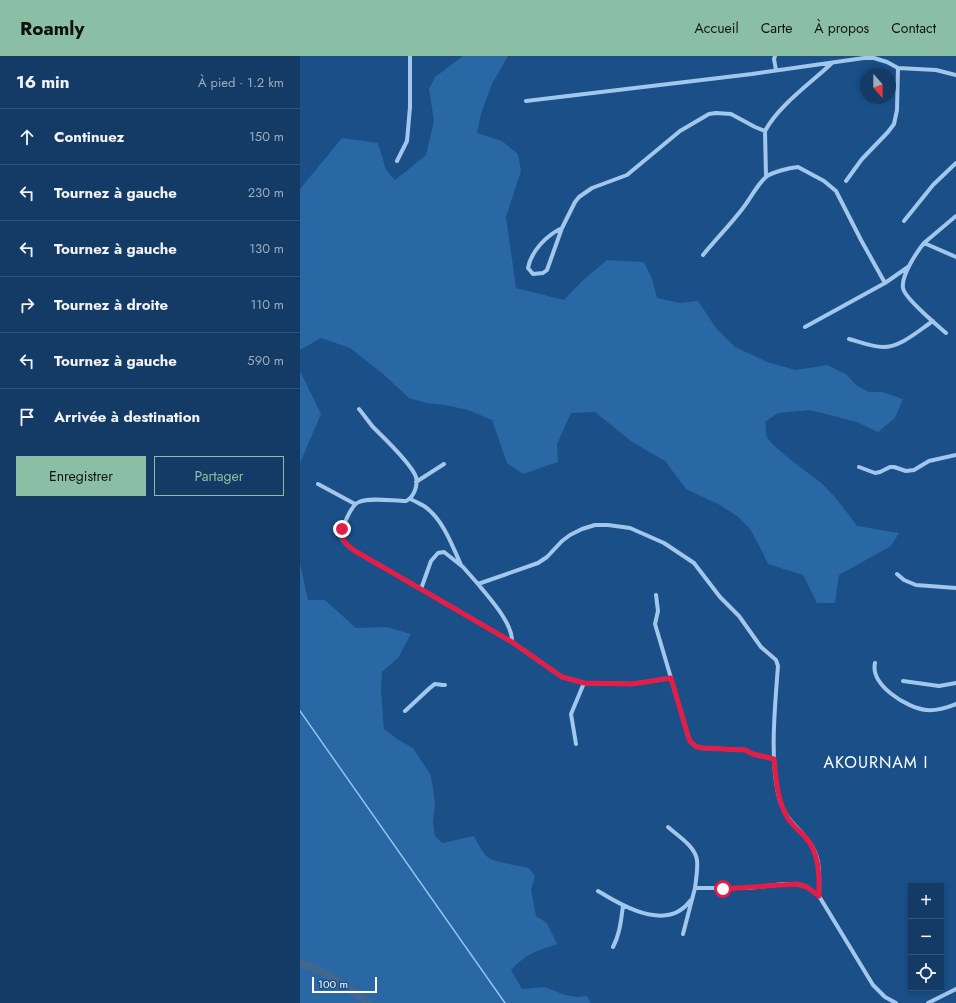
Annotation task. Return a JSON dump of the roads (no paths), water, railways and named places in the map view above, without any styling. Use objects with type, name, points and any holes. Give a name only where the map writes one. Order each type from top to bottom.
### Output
[{"type":"street","points":[[397,161],[407,141],[410,107],[410,56]]},
{"type":"street","points":[[775,56],[774,59],[776,70]]},
{"type":"street","points":[[526,101],[776,70],[832,62],[847,58],[874,58],[887,62],[898,68],[936,70],[956,75]]},
{"type":"street","points":[[766,176],[765,131],[775,116],[832,62]]},
{"type":"street","points":[[846,181],[862,159],[894,124],[897,110],[898,68]]},
{"type":"street","points":[[562,228],[547,237],[531,259],[528,268],[533,274],[543,273],[547,270],[562,228],[579,197],[592,188],[627,175],[680,131],[709,114],[716,113],[732,114],[765,131]]},
{"type":"street","points":[[904,221],[933,185],[956,163]]},
{"type":"street","points":[[703,256],[718,236],[736,217],[766,176],[798,166],[824,181],[836,191],[885,283]]},
{"type":"street","points":[[946,333],[906,295],[902,286],[908,267],[924,243],[956,216]]},
{"type":"street","points":[[924,243],[956,257]]},
{"type":"street","points":[[804,327],[885,283],[908,267]]},
{"type":"street","points":[[849,339],[867,345],[883,347],[894,345],[933,321]]},
{"type":"street","points":[[359,409],[371,425],[399,454],[413,472],[416,482],[414,495],[406,501],[362,501],[355,504],[342,529],[342,539],[345,544],[512,642],[562,677],[584,683],[632,684],[671,678]]},
{"type":"street","points":[[859,467],[874,472],[880,472],[890,467],[906,471],[914,470],[929,461],[956,455]]},
{"type":"street","points":[[416,482],[444,464]]},
{"type":"street","points":[[318,484],[355,504]]},
{"type":"street","points":[[410,499],[425,507],[434,516],[448,538],[463,567]]},
{"type":"street","points":[[478,584],[538,563],[547,557],[570,535],[595,525],[630,528],[664,543],[694,563],[716,593],[740,616],[761,647],[776,660],[778,666],[774,759],[776,781],[780,800],[786,816],[814,848],[819,875],[819,896]]},
{"type":"street","points":[[421,589],[431,561],[438,553],[444,552],[463,567],[500,612],[510,631],[512,642]]},
{"type":"street","points":[[897,574],[904,580],[916,585],[956,588]]},
{"type":"street","points":[[656,595],[658,611],[655,624],[690,741],[695,746],[702,748],[745,750],[753,754],[774,759]]},
{"type":"street","points":[[875,663],[874,667],[876,674],[881,683],[894,697],[909,705],[925,710],[937,710],[956,704]]},
{"type":"street","points":[[903,681],[939,686],[956,683]]},
{"type":"street","points":[[576,744],[571,714],[584,683]]},
{"type":"street","points":[[405,711],[424,695],[434,684],[444,686]]},
{"type":"street","points":[[668,827],[689,846],[697,860],[695,888],[683,934]]},
{"type":"street","points":[[695,888],[748,888],[783,884],[797,884],[807,887],[819,896],[873,986],[896,1003]]},
{"type":"street","points":[[598,891],[623,906],[660,916],[680,910],[691,900]]},
{"type":"street","points":[[613,947],[617,939],[623,906]]},
{"type":"street","points":[[928,1003],[956,988]]},
{"type":"waterway","points":[[300,711],[505,1003]]},
{"type":"waterway","points":[[300,962],[327,974],[369,1003]]},
{"type":"district","name":"AKOURNAM I","points":[[876,762]]}]
